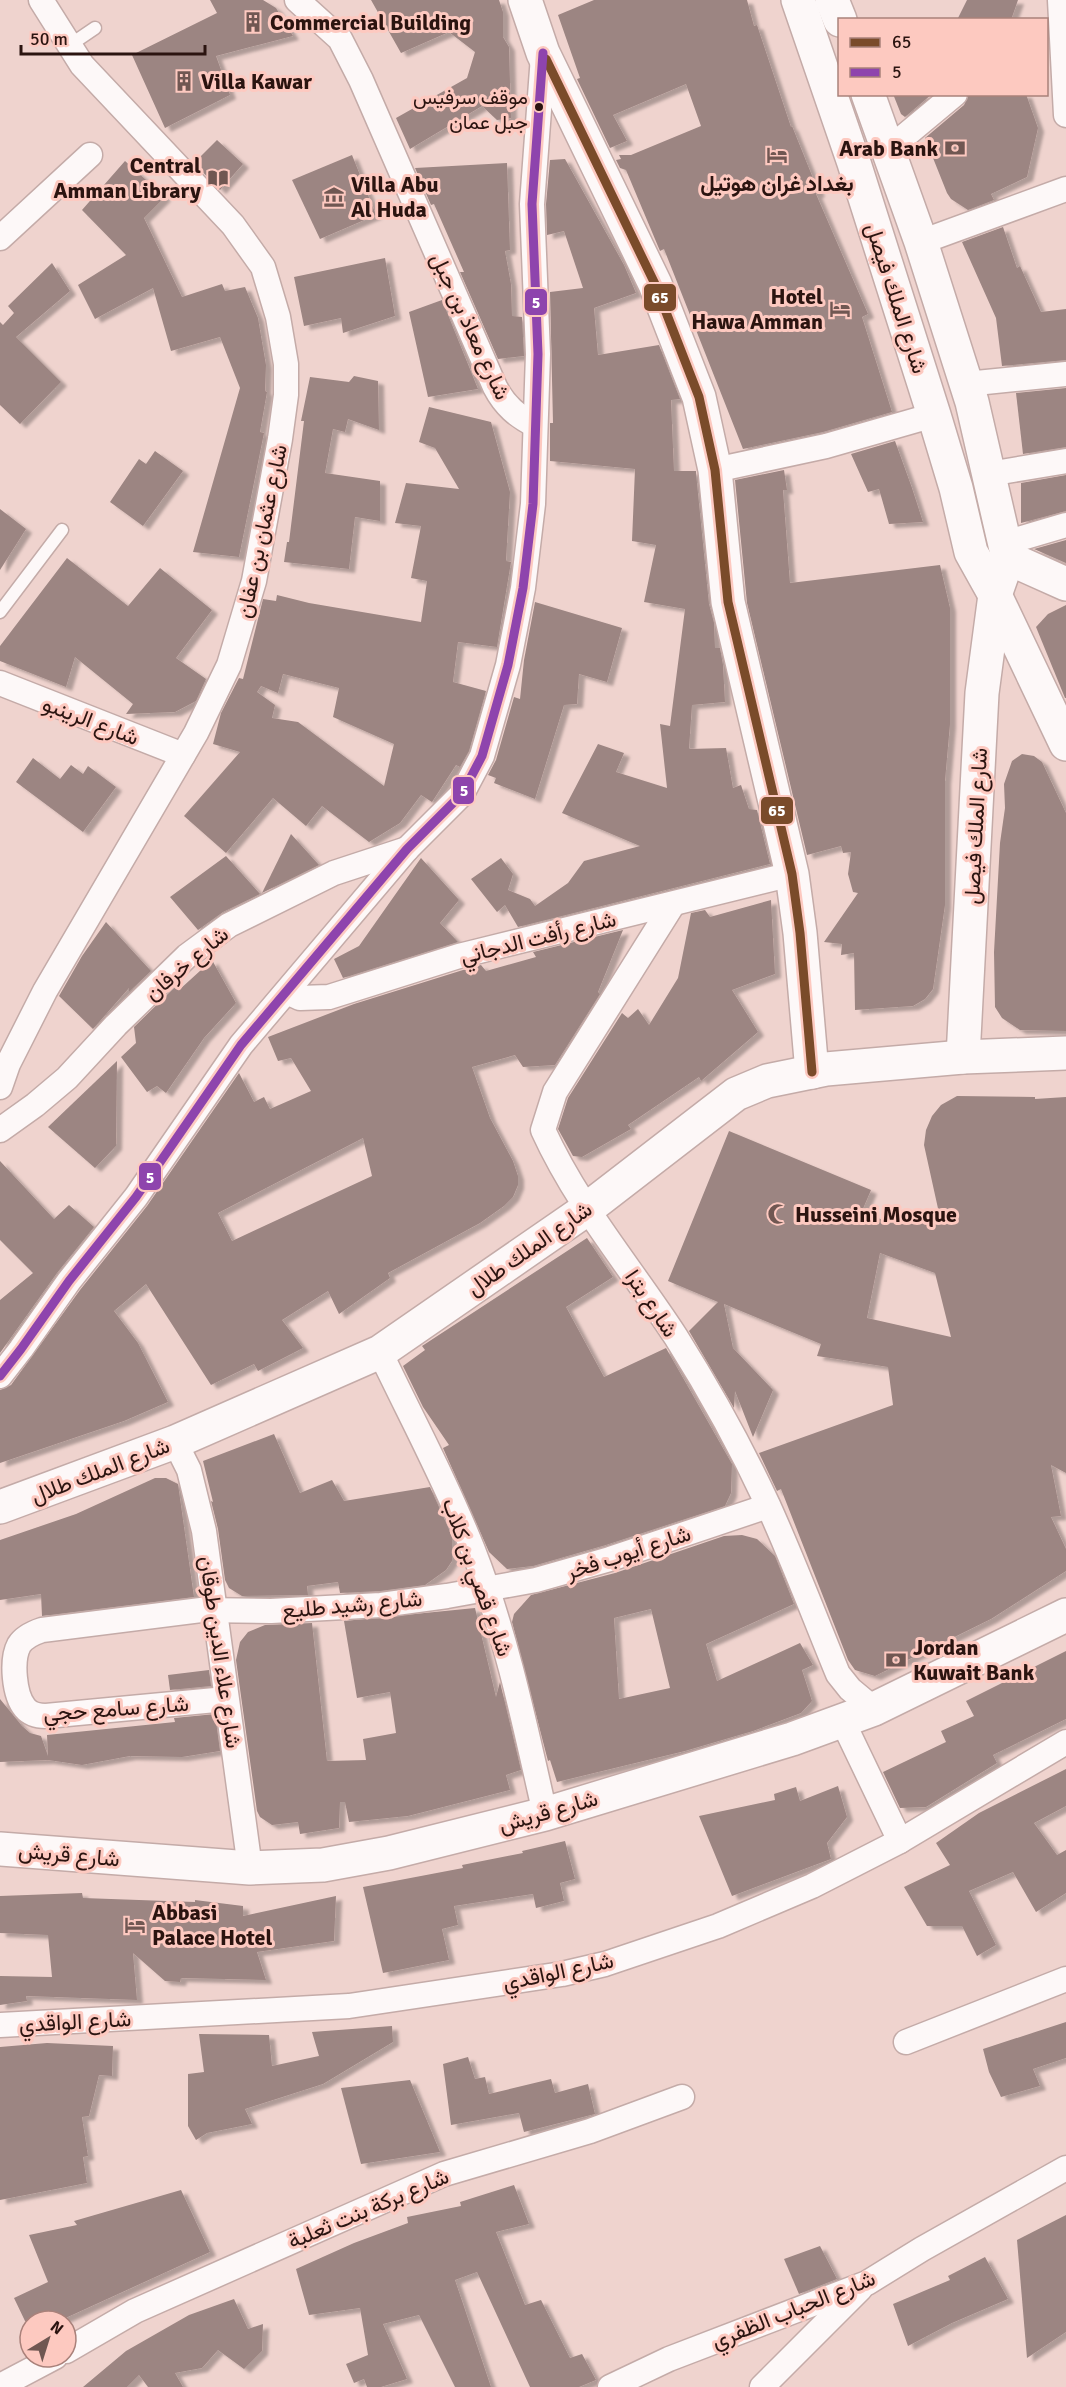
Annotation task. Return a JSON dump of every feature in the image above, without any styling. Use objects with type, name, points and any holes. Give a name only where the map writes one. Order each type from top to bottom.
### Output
[{"type":"main road","points":[[525,0],[543,53],[655,284],[699,397],[715,470],[728,602],[792,874],[800,933],[812,1072]]},
{"type":"main road","name":"شارع الملك فيصل","points":[[798,0],[854,163],[934,415],[956,488],[971,552],[995,595],[1066,744]]},
{"type":"main road","points":[[832,0],[839,18]]},
{"type":"main road","name":"شارع الملك فيصل","points":[[869,96],[921,242],[966,384],[1006,550],[995,595],[982,693],[963,1057]]},
{"type":"main road","points":[[1006,550],[1066,585]]},
{"type":"main road","name":"شارع الملك طلال","points":[[0,1507],[175,1442],[380,1352],[587,1209],[736,1094],[767,1081],[826,1069],[963,1057],[1066,1053]]},
{"type":"main road","name":"شارع قريش","points":[[0,1849],[250,1868],[323,1864],[389,1853],[545,1814],[792,1739],[874,1709],[1066,1615]]},
{"type":"street","name":"شارع عثمان بن عفان","points":[[0,1087],[45,991],[183,755],[211,705],[229,665],[254,581],[286,395],[286,364],[272,292],[263,267],[250,246],[82,64],[41,0]]},
{"type":"street","name":"شارع معاذ بن جبل","points":[[297,0],[340,39],[361,81],[495,387],[504,403],[517,416],[535,425]]},
{"type":"street","points":[[324,0],[340,39]]},
{"type":"street","points":[[1054,9],[1064,53],[1066,115]]},
{"type":"street","points":[[0,1376],[11,1352],[136,1197],[241,1045],[406,849],[462,794],[482,756],[508,665],[523,588],[532,504],[538,354],[532,204],[543,53]]},
{"type":"street","points":[[889,149],[953,96]]},
{"type":"street","points":[[0,238],[90,155]]},
{"type":"street","points":[[921,242],[1066,189]]},
{"type":"street","points":[[966,384],[1066,374]]},
{"type":"street","points":[[715,470],[826,446],[934,415]]},
{"type":"street","points":[[989,474],[1066,460]]},
{"type":"street","points":[[1006,550],[1066,525]]},
{"type":"street","name":"شارع الرينبو","points":[[0,683],[183,755]]},
{"type":"street","name":"شارع خرفان","points":[[0,1130],[67,1078],[116,1025],[187,957],[229,925],[334,873],[406,849]]},
{"type":"street","name":"شارع رأفت الدجاني","points":[[287,992],[300,998],[329,997],[459,956],[792,874]]},
{"type":"street","name":"شارع بترا","points":[[673,904],[555,1092],[543,1130],[556,1158],[587,1209],[676,1338],[737,1441],[768,1506],[838,1674],[850,1689],[874,1709]]},
{"type":"street","name":"شارع قصي بن كلاب","points":[[380,1352],[446,1487],[473,1551],[502,1639],[545,1814]]},
{"type":"street","name":"شارع علاء الدين طوقان","points":[[175,1442],[189,1470],[204,1531],[250,1868]]},
{"type":"street","name":"شارع أيوب فخر","points":[[486,1589],[536,1580],[599,1562],[768,1506]]},
{"type":"street","name":"شارع رشيد طليع","points":[[216,1610],[271,1611],[381,1605],[486,1589]]},
{"type":"street","name":"شارع سامع حجي","points":[[216,1610],[148,1616],[42,1630],[30,1635],[20,1644],[15,1658],[18,1694],[25,1708],[34,1715],[46,1716],[226,1699]]},
{"type":"street","points":[[842,1720],[900,1841]]},
{"type":"street","name":"شارع الواقدي","points":[[0,2025],[349,2006],[562,1974],[605,1964],[718,1926],[812,1886],[900,1841],[1066,1742]]},
{"type":"street","points":[[906,2042],[1066,1979]]},
{"type":"street","name":"شارع بركة بنت ثعلبة","points":[[78,2344],[135,2311],[444,2174],[590,2131],[682,2097]]},
{"type":"street","name":"شارع الحباب الظفري","points":[[610,2387],[669,2359],[867,2283],[922,2249],[1066,2168]]},
{"type":"street","points":[[762,2387],[867,2283]]},
{"type":"street","points":[[0,2386],[32,2369]]},
{"type":"lane","points":[[69,45],[95,28]]},
{"type":"lane","points":[[0,612],[62,530]]},
{"type":"building","name":"Villa Kawar","points":[[210,0],[263,0],[276,8],[293,36],[216,56],[230,95],[165,128],[132,55],[217,13]]},
{"type":"building","points":[[371,0],[499,0],[503,12],[503,37],[509,47],[511,118],[497,120],[482,106],[410,149],[396,118],[467,78],[475,52],[449,32],[401,53]]},
{"type":"building","points":[[594,0],[747,0],[754,26],[757,25],[791,127],[819,193],[816,194],[868,314],[862,317],[892,412],[823,432],[743,449],[664,249],[660,251],[626,170],[620,168],[616,160],[621,159],[619,155],[631,155],[701,126],[686,84],[613,115],[627,141],[610,148],[577,79],[580,78],[558,15]]},
{"type":"building","points":[[967,0],[1018,0],[1012,18],[958,18]]},
{"type":"building","points":[[894,96],[930,96],[905,117],[901,114]]},
{"type":"building","points":[[968,96],[1027,96],[1038,128],[1027,177],[991,194],[994,200],[968,210],[951,199],[947,193],[925,138],[964,105]]},
{"type":"building","name":"Central Amman Library","points":[[217,140],[243,164],[220,190],[194,163]]},
{"type":"building","name":"Villa Abu Al Huda","points":[[352,155],[376,215],[320,239],[292,180]]},
{"type":"building","points":[[565,159],[624,265],[636,293],[594,308],[598,355],[659,345],[680,399],[671,400],[674,471],[696,471],[709,604],[714,623],[715,648],[720,648],[723,665],[725,702],[692,705],[689,749],[726,748],[733,788],[741,785],[749,809],[757,810],[770,864],[518,927],[505,905],[497,912],[471,879],[501,858],[513,874],[508,890],[530,899],[535,906],[568,883],[584,861],[640,846],[562,813],[598,744],[624,753],[616,772],[667,788],[660,724],[670,726],[685,609],[644,602],[656,545],[632,541],[635,469],[550,461],[550,423],[553,423],[550,292],[583,288],[564,231],[547,235],[546,204],[550,160]]},
{"type":"building","points":[[125,161],[165,197],[144,218],[182,297],[222,284],[225,291],[245,287],[258,318],[266,365],[265,391],[267,392],[260,432],[264,433],[239,557],[193,552],[240,388],[220,337],[171,351],[153,288],[95,319],[78,285],[126,255],[82,210]]},
{"type":"building","points":[[507,163],[510,250],[505,251],[511,284],[512,316],[522,317],[524,356],[498,359],[460,272],[464,272],[434,204],[431,205],[415,168]]},
{"type":"building","points":[[1003,227],[1017,268],[1020,266],[1041,312],[1066,309],[1066,360],[1002,366],[996,318],[962,242]]},
{"type":"building","points":[[385,258],[395,316],[343,333],[341,318],[304,326],[294,277]]},
{"type":"building","points":[[52,263],[70,291],[16,337],[61,382],[20,424],[0,405],[0,322],[3,325],[14,313],[8,306]]},
{"type":"building","points":[[442,300],[478,389],[428,397],[409,312]]},
{"type":"building","points":[[354,376],[378,381],[379,430],[348,419],[345,432],[333,429],[325,473],[380,481],[380,521],[355,517],[349,569],[284,562],[287,542],[289,542],[304,421],[301,421],[310,377],[349,382]]},
{"type":"building","points":[[1066,388],[1066,447],[1023,454],[1016,393]]},
{"type":"building","points":[[429,407],[491,422],[510,492],[506,561],[511,562],[497,647],[458,642],[453,682],[486,691],[469,751],[460,767],[456,765],[432,802],[421,795],[400,823],[369,842],[322,806],[306,826],[273,798],[226,853],[184,816],[240,752],[213,744],[221,713],[239,678],[243,679],[263,599],[276,601],[277,595],[309,603],[421,622],[427,581],[411,578],[421,526],[395,523],[406,483],[459,489],[435,448],[419,442]],"holes":[[[283,674],[339,688],[333,717],[394,744],[384,786],[298,722],[272,718],[275,705],[257,692],[261,686],[278,693]]]},
{"type":"building","points":[[895,441],[923,522],[889,524],[879,489],[868,492],[851,454]]},
{"type":"building","points":[[155,451],[183,471],[143,526],[110,502],[139,459],[146,464]]},
{"type":"building","points":[[784,470],[787,490],[783,490],[790,583],[940,565],[950,608],[950,724],[945,781],[945,905],[933,989],[925,999],[913,1006],[855,1010],[854,953],[841,955],[842,944],[824,942],[858,893],[853,892],[848,874],[851,852],[843,853],[841,846],[807,855],[747,603],[735,480]]},
{"type":"building","points":[[1066,475],[1066,511],[1021,523],[1021,483]]},
{"type":"building","points":[[0,509],[26,529],[0,570]]},
{"type":"building","points":[[1066,540],[1066,563],[1034,549]]},
{"type":"building","points":[[67,558],[128,606],[160,568],[212,610],[176,658],[206,679],[196,701],[175,712],[126,714],[133,704],[75,657],[66,687],[0,661],[0,646]]},
{"type":"building","points":[[535,602],[622,628],[607,682],[579,674],[577,704],[564,705],[535,799],[494,783],[496,778],[488,775],[496,760],[514,697],[520,699],[524,660]]},
{"type":"building","points":[[1066,605],[1065,698],[1036,627],[1048,614]]},
{"type":"building","points":[[1022,754],[1034,756],[1042,762],[1066,813],[1066,1031],[1020,1030],[1002,1018],[995,1007],[994,952],[1000,843],[1005,808],[1004,784],[1012,761]]},
{"type":"building","points":[[33,758],[60,779],[71,765],[83,774],[88,766],[116,787],[83,832],[16,782]]},
{"type":"building","points":[[291,834],[319,865],[262,893]]},
{"type":"building","points":[[226,856],[260,894],[223,912],[198,930],[170,897]]},
{"type":"building","points":[[421,858],[459,900],[440,923],[458,942],[343,978],[334,959],[359,946]]},
{"type":"building","points":[[771,900],[775,974],[732,990],[758,1032],[701,1081],[699,1077],[628,1125],[631,1129],[582,1157],[573,1156],[558,1129],[568,1098],[622,1013],[628,1018],[638,1009],[649,1025],[678,978],[691,913],[705,910],[710,917]]},
{"type":"building","points":[[106,922],[151,971],[129,992],[129,988],[93,1029],[59,996],[82,956]]},
{"type":"building","points":[[623,930],[598,992],[600,994],[555,1065],[523,1067],[515,1055],[472,1067],[490,1118],[513,1161],[518,1176],[518,1185],[513,1197],[504,1206],[480,1223],[388,1273],[390,1278],[339,1314],[328,1291],[282,1320],[303,1348],[258,1371],[254,1364],[211,1385],[146,1284],[114,1311],[138,1343],[168,1402],[124,1421],[0,1463],[0,1390],[11,1385],[80,1290],[147,1206],[239,1073],[254,1102],[264,1097],[270,1109],[311,1091],[291,1058],[278,1061],[268,1037],[354,1004],[463,970],[481,965],[486,971],[536,957],[533,952]],"holes":[[[363,1138],[372,1176],[232,1241],[218,1213]]]},
{"type":"building","points":[[212,960],[236,1003],[204,1038],[166,1093],[157,1086],[147,1092],[121,1057],[136,1043],[134,1027],[176,986],[179,990]]},
{"type":"building","points":[[117,1061],[116,1146],[95,1168],[48,1127]]},
{"type":"building","points":[[957,1096],[1035,1097],[1035,1099],[1066,1097],[1066,1473],[1051,1465],[1061,1516],[1051,1517],[1066,1549],[1066,1571],[991,1619],[875,1676],[855,1670],[848,1660],[781,1489],[777,1491],[759,1453],[893,1405],[888,1367],[817,1356],[821,1344],[724,1304],[733,1348],[773,1390],[753,1437],[735,1391],[734,1408],[689,1331],[718,1302],[668,1281],[729,1131],[871,1190],[862,1211],[885,1221],[939,1213],[924,1145],[926,1130],[932,1116],[941,1105]],"holes":[[[880,1253],[935,1273],[951,1337],[867,1318]]]},
{"type":"building","points":[[0,1161],[54,1219],[69,1205],[94,1227],[57,1273],[0,1353],[0,1300],[33,1273],[0,1240]]},
{"type":"building","points":[[587,1238],[613,1277],[566,1307],[604,1377],[666,1348],[732,1464],[731,1493],[725,1506],[606,1545],[533,1566],[507,1569],[489,1552],[443,1448],[449,1445],[423,1407],[403,1366],[425,1350],[422,1346]]},
{"type":"building","points":[[274,1434],[300,1493],[332,1480],[344,1501],[430,1487],[452,1536],[452,1561],[446,1570],[425,1585],[380,1591],[340,1593],[338,1582],[307,1586],[308,1595],[242,1596],[229,1588],[225,1580],[218,1529],[203,1461]]},
{"type":"building","points":[[155,1478],[166,1478],[178,1484],[194,1597],[42,1616],[41,1594],[0,1600],[0,1540],[76,1514]]},
{"type":"building","points":[[742,1535],[757,1539],[775,1556],[794,1604],[706,1644],[717,1681],[800,1643],[813,1665],[802,1670],[812,1701],[801,1713],[753,1731],[685,1751],[557,1782],[550,1760],[548,1761],[512,1622],[514,1614],[531,1595],[615,1573],[724,1536]],"holes":[[[651,1609],[670,1688],[619,1699],[614,1618]]]},
{"type":"building","points":[[475,1608],[496,1697],[500,1682],[521,1770],[506,1775],[510,1790],[408,1816],[349,1822],[345,1802],[340,1802],[339,1828],[300,1834],[298,1822],[272,1825],[260,1817],[257,1811],[236,1660],[240,1642],[248,1632],[265,1625],[312,1623],[327,1761],[366,1760],[363,1739],[396,1733],[390,1692],[357,1698],[344,1621]]},
{"type":"building","points":[[1066,1651],[1066,1719],[993,1755],[997,1763],[926,1807],[900,1808],[883,1772],[946,1742],[941,1731],[974,1716],[966,1701]]},
{"type":"building","points":[[209,1670],[211,1686],[170,1690],[168,1675]]},
{"type":"building","points":[[0,1699],[22,1726],[30,1733],[41,1736],[48,1756],[47,1735],[175,1722],[174,1718],[215,1714],[220,1751],[182,1757],[130,1756],[82,1765],[48,1760],[0,1762]]},
{"type":"building","points":[[1066,1769],[1066,1806],[1034,1823],[1057,1855],[1066,1850],[1066,1893],[1036,1912],[1013,1872],[969,1891],[996,1945],[977,1956],[962,1926],[927,1926],[904,1887],[950,1865],[936,1843],[979,1813]]},
{"type":"building","points":[[838,1786],[847,1817],[827,1843],[831,1859],[732,1896],[699,1816],[775,1800],[774,1794],[796,1787],[800,1801]]},
{"type":"building","points":[[565,1841],[575,1879],[560,1883],[564,1901],[536,1908],[533,1894],[454,1906],[458,1925],[442,1929],[449,1960],[383,1973],[363,1887],[463,1868],[462,1865],[523,1853],[522,1851]]},
{"type":"building","points":[[82,1893],[83,1898],[195,1902],[195,1900],[243,1906],[243,1916],[336,1896],[334,1941],[257,1952],[266,1980],[181,1978],[180,1982],[165,1981],[133,1953],[137,2000],[26,1996],[27,2001],[0,2005],[0,1976],[52,1977],[48,1935],[0,1933],[0,1896]]},
{"type":"building","points":[[1066,2022],[1066,2058],[1033,2069],[1040,2086],[1001,2097],[989,2072],[983,2049]]},
{"type":"building","points":[[392,2026],[393,2042],[323,2084],[245,2109],[252,2124],[207,2133],[196,2140],[188,2126],[188,2074],[204,2072],[199,2034],[269,2035],[272,2066],[319,2056],[312,2032]]},
{"type":"building","points":[[47,2043],[113,2046],[112,2076],[99,2075],[89,2116],[82,2117],[88,2156],[83,2157],[87,2183],[0,2200],[0,2047]]},
{"type":"building","points":[[468,2057],[475,2079],[485,2077],[489,2094],[551,2079],[555,2093],[588,2084],[595,2114],[524,2132],[519,2113],[451,2125],[443,2064]]},
{"type":"building","points":[[410,2080],[440,2152],[361,2164],[341,2088]]},
{"type":"building","points":[[514,2185],[529,2224],[496,2232],[525,2305],[541,2300],[570,2358],[582,2354],[596,2380],[579,2387],[530,2387],[477,2272],[455,2280],[491,2387],[455,2387],[419,2315],[383,2324],[407,2379],[381,2387],[367,2387],[364,2379],[354,2383],[346,2364],[368,2355],[360,2308],[309,2315],[296,2269],[354,2243],[408,2223],[407,2217],[461,2206],[460,2202]]},
{"type":"building","points":[[181,2190],[210,2252],[78,2312],[78,2309],[19,2309],[14,2298],[48,2282],[29,2235],[77,2225],[74,2221]]},
{"type":"building","points":[[1066,2215],[1066,2332],[1027,2358],[1017,2240]]},
{"type":"building","points":[[820,2246],[837,2279],[799,2294],[784,2259]]},
{"type":"building","points":[[985,2257],[1008,2299],[952,2323],[908,2346],[893,2304],[950,2280],[948,2276]]},
{"type":"building","points":[[234,2299],[248,2329],[263,2324],[262,2351],[244,2369],[218,2350],[202,2368],[175,2373],[183,2387],[148,2387],[139,2375],[127,2387],[83,2387],[126,2351],[189,2315]]},
{"type":"transit line","name":"5","points":[[0,1376],[69,1281],[136,1197],[241,1045],[407,849],[462,794],[482,756],[508,665],[523,588],[533,504],[538,354],[532,204],[543,53]]},
{"type":"transit line","name":"65","points":[[546,59],[655,284],[699,397],[715,470],[728,602],[792,874],[800,933],[812,1072]]},
{"type":"place","name":"Commercial Building","points":[[253,22]]},
{"type":"place","name":"Villa Kawar","points":[[184,81]]},
{"type":"place","name":"موقف سرفيس جبل عمان","points":[[539,107]]},
{"type":"place","name":"Arab Bank","points":[[955,148]]},
{"type":"place","name":"بغداد غران هوتيل","points":[[777,155]]},
{"type":"place","name":"Central Amman Library","points":[[218,178]]},
{"type":"place","name":"Villa Abu Al Huda","points":[[334,197]]},
{"type":"place","name":"Hotel Hawa Amman","points":[[840,309]]},
{"type":"place","name":"Husseini Mosque","points":[[778,1214]]},
{"type":"place","name":"Jordan Kuwait Bank","points":[[896,1660]]},
{"type":"place","name":"Abbasi Palace Hotel","points":[[135,1925]]}]
